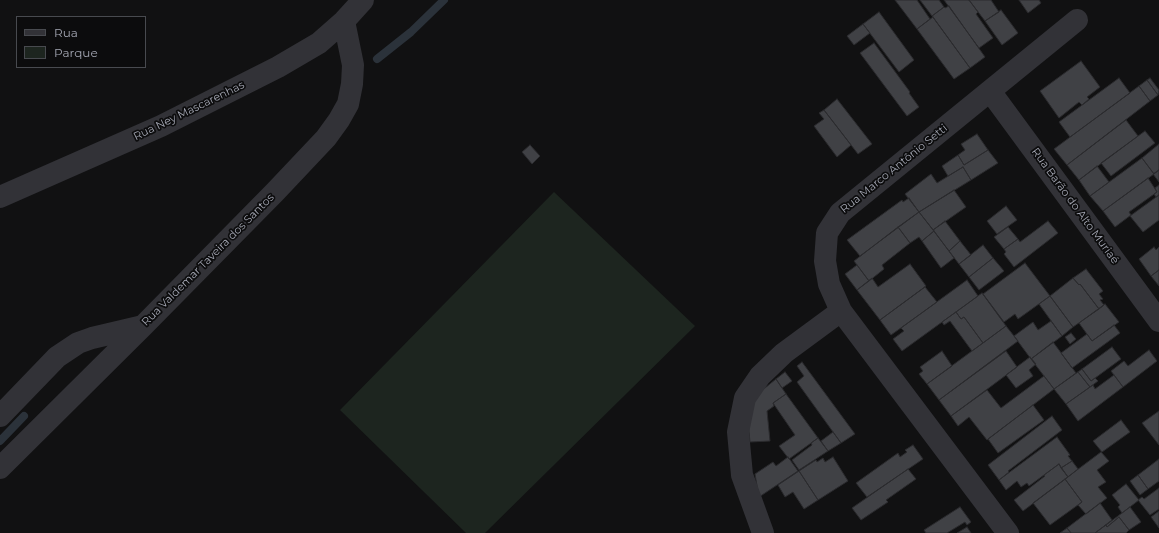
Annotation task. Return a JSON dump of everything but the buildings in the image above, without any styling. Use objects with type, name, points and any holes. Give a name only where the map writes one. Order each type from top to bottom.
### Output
[{"type":"street","name":"Rua Ney Mascarenhas","points":[[0,197],[161,126],[278,67],[319,43],[344,21],[363,0]]},
{"type":"street","name":"Rua Marco Antônio Setti","points":[[1008,533],[841,311],[829,284],[825,261],[827,233],[840,214],[1077,20]]},
{"type":"street","name":"Rua Valdemar Taveira dos Santos","points":[[0,468],[143,326],[326,138],[348,104],[352,84],[353,65],[344,21]]},
{"type":"street","name":"Rua Barão do Alto Muriaé","points":[[990,91],[1159,321]]},
{"type":"street","points":[[763,533],[742,475],[738,432],[745,398],[760,376],[784,353],[841,311]]},
{"type":"street","points":[[0,416],[57,357],[78,343],[92,338],[143,326]]},
{"type":"green space","points":[[554,192],[695,326],[485,533],[466,533],[340,410]]},
{"type":"waterway","points":[[377,59],[411,32],[444,0]]},
{"type":"waterway","points":[[0,441],[24,416]]}]
